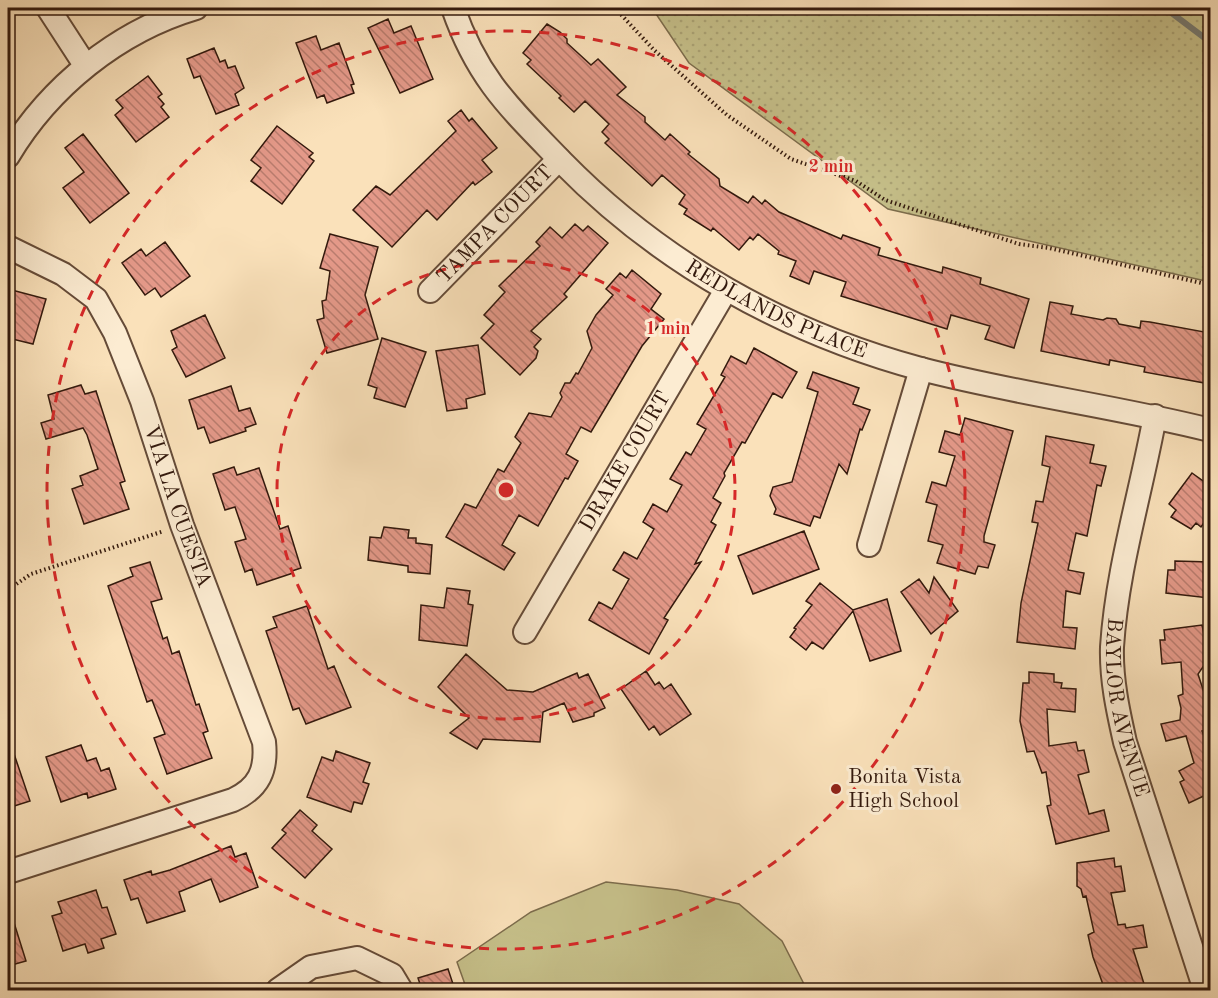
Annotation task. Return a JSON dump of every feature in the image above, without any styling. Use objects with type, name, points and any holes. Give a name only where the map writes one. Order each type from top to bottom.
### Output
[{"type":"street","points":[[48,8],[86,65]]},
{"type":"street","points":[[8,156],[44,106],[86,65],[135,35],[196,8]]},
{"type":"street","name":"REDLANDS PLACE","points":[[453,8],[469,48],[499,96],[559,159],[588,188],[645,237],[726,290],[802,328],[921,369],[1155,416],[1210,430]]},
{"type":"street","name":"TAMPA COURT","points":[[430,291],[559,159]]},
{"type":"street","name":"VIA LA CUESTA","points":[[8,247],[63,274],[96,299],[115,333],[142,401],[182,525],[264,742],[266,760],[262,776],[248,793],[233,800],[8,872]]},
{"type":"street","name":"DRAKE COURT","points":[[525,632],[726,290]]},
{"type":"street","points":[[869,545],[921,369]]},
{"type":"street","name":"BAYLOR AVENUE","points":[[1155,416],[1119,590],[1112,647],[1114,682],[1125,742],[1205,990]]},
{"type":"street","points":[[278,990],[311,967],[357,958],[392,975],[401,990]]},
{"type":"path","points":[[615,8],[654,50],[727,115],[791,159],[856,181],[885,200],[997,237],[1210,285]]},
{"type":"path","points":[[8,594],[12,587],[31,574],[182,525]]},
{"type":"shaded area","points":[[652,8],[1210,8],[1210,282],[888,209],[689,63]]},
{"type":"shaded area","points":[[606,882],[677,890],[739,904],[782,941],[807,990],[467,990],[457,962],[531,912]]},
{"type":"building","points":[[388,19],[394,33],[411,26],[433,79],[400,93],[368,28]]},
{"type":"building","points":[[547,24],[560,32],[567,39],[567,43],[591,65],[598,59],[626,87],[617,95],[645,117],[645,122],[665,140],[670,134],[690,152],[688,154],[719,179],[720,186],[748,203],[753,196],[762,204],[765,200],[779,212],[841,239],[843,235],[880,248],[878,255],[942,273],[943,267],[981,278],[980,284],[1029,299],[1014,348],[985,339],[990,326],[951,315],[947,329],[841,296],[846,282],[814,271],[809,284],[790,276],[796,261],[778,254],[779,251],[758,234],[753,240],[750,237],[739,250],[713,228],[711,231],[684,214],[687,209],[679,204],[685,195],[662,175],[652,186],[605,143],[609,139],[602,132],[609,124],[585,101],[574,112],[559,98],[561,96],[527,64],[531,60],[523,53]]},
{"type":"building","points":[[316,36],[321,50],[339,43],[354,84],[351,85],[354,93],[327,103],[324,95],[317,98],[296,43]]},
{"type":"building","points":[[214,48],[220,62],[225,60],[228,68],[235,66],[244,88],[235,94],[239,105],[216,114],[200,76],[194,78],[187,59]]},
{"type":"building","points":[[148,76],[162,94],[158,97],[164,104],[161,107],[169,117],[136,142],[115,115],[123,108],[116,100]]},
{"type":"building","points":[[461,110],[469,121],[472,118],[497,148],[482,160],[492,172],[475,185],[473,182],[437,220],[427,210],[392,247],[353,210],[376,186],[390,195],[456,131],[448,121]]},
{"type":"building","points":[[277,126],[313,153],[309,157],[314,161],[282,204],[251,181],[261,168],[251,160]]},
{"type":"building","points":[[83,134],[129,193],[90,223],[63,188],[84,172],[65,148]]},
{"type":"building","points":[[575,224],[583,231],[588,226],[608,243],[564,294],[567,297],[531,331],[541,339],[534,347],[538,351],[536,358],[520,375],[481,338],[494,324],[484,315],[505,292],[499,286],[540,246],[536,242],[550,227],[562,238]]},
{"type":"building","points":[[330,234],[378,247],[365,295],[378,339],[327,353],[317,320],[324,318],[322,301],[326,300],[330,271],[320,268]]},
{"type":"building","points":[[165,242],[190,276],[161,297],[155,288],[145,295],[122,263],[141,249],[146,256]]},
{"type":"building","points":[[632,270],[661,294],[651,309],[664,319],[642,346],[591,432],[581,427],[566,454],[578,461],[568,479],[565,478],[538,526],[519,515],[502,545],[515,553],[504,570],[446,537],[465,504],[476,508],[498,469],[504,472],[521,443],[515,437],[529,413],[551,417],[562,397],[560,393],[565,383],[570,383],[576,373],[578,374],[592,348],[587,331],[596,315],[613,295],[606,289],[620,273],[626,278]]},
{"type":"building","points":[[8,289],[46,299],[33,344],[8,338]]},
{"type":"building","points":[[1050,302],[1073,306],[1071,314],[1103,320],[1116,319],[1119,324],[1140,328],[1141,321],[1210,333],[1210,384],[1144,372],[1145,367],[1110,360],[1109,365],[1041,351]]},
{"type":"building","points":[[205,315],[225,358],[186,377],[172,350],[177,347],[171,331]]},
{"type":"building","points":[[382,338],[426,352],[405,407],[374,398],[377,388],[368,385]]},
{"type":"building","points":[[478,345],[485,394],[466,399],[467,408],[447,411],[436,351]]},
{"type":"building","points":[[754,348],[797,372],[782,398],[773,393],[745,443],[742,442],[724,473],[725,476],[713,498],[721,503],[711,522],[716,525],[695,564],[701,562],[664,618],[668,620],[649,654],[589,620],[599,602],[612,609],[629,579],[613,570],[624,552],[637,559],[654,529],[643,522],[653,504],[667,512],[682,485],[670,479],[686,452],[691,455],[706,429],[697,424],[725,377],[721,375],[731,356],[746,364]]},
{"type":"building","points":[[813,372],[859,388],[853,404],[870,410],[862,430],[860,429],[847,474],[839,464],[820,518],[814,516],[810,526],[774,514],[776,509],[770,496],[773,487],[792,482],[818,392],[807,388]]},
{"type":"building","points":[[81,385],[85,394],[96,391],[125,481],[120,483],[129,509],[84,524],[72,489],[83,485],[80,476],[98,469],[87,435],[83,428],[46,439],[41,423],[54,419],[48,395]]},
{"type":"building","points":[[231,386],[239,411],[250,408],[256,424],[245,428],[246,431],[210,443],[204,427],[198,429],[189,400]]},
{"type":"building","points":[[965,418],[1013,431],[984,536],[984,542],[995,545],[988,568],[978,566],[975,574],[937,563],[943,545],[928,541],[937,505],[926,502],[932,482],[946,486],[955,456],[939,452],[945,431],[960,435]]},
{"type":"building","points":[[1046,436],[1094,445],[1090,463],[1106,466],[1101,486],[1097,485],[1087,536],[1076,533],[1068,570],[1084,573],[1080,594],[1066,591],[1063,627],[1077,628],[1075,649],[1017,642],[1021,603],[1038,523],[1032,522],[1036,501],[1043,502],[1050,467],[1042,465]]},
{"type":"building","points":[[234,467],[237,475],[259,468],[280,529],[288,526],[301,568],[292,571],[293,573],[257,585],[252,569],[245,572],[235,542],[246,539],[235,507],[225,510],[213,474]]},
{"type":"building","points":[[1192,473],[1210,486],[1210,514],[1201,527],[1196,523],[1191,529],[1171,517],[1176,510],[1169,504]]},
{"type":"building","points":[[384,527],[409,530],[408,538],[416,538],[416,543],[432,545],[430,574],[408,572],[408,566],[368,560],[370,537],[381,538]]},
{"type":"building","points":[[804,531],[819,569],[753,594],[738,556]]},
{"type":"building","points":[[1175,561],[1210,562],[1209,598],[1166,593],[1168,570],[1175,570]]},
{"type":"building","points":[[150,562],[162,599],[151,602],[163,639],[167,637],[172,654],[179,651],[196,705],[199,704],[208,731],[203,733],[212,758],[167,774],[154,738],[165,734],[152,700],[147,702],[108,586],[133,576],[130,568]]},
{"type":"building","points":[[934,577],[958,611],[931,634],[901,592],[919,579],[929,593]]},
{"type":"building","points":[[820,583],[853,610],[887,599],[901,651],[870,661],[853,611],[823,649],[812,642],[806,650],[790,637],[796,629],[794,628],[812,605],[806,601]]},
{"type":"building","points":[[447,588],[470,591],[468,604],[473,605],[467,646],[419,640],[421,605],[444,608]]},
{"type":"building","points":[[307,606],[328,669],[334,666],[351,707],[306,724],[299,708],[293,710],[266,631],[277,627],[273,617]]},
{"type":"building","points":[[1202,625],[1207,648],[1205,664],[1198,674],[1210,711],[1210,729],[1202,731],[1210,750],[1210,793],[1189,803],[1180,782],[1184,780],[1179,771],[1194,763],[1186,736],[1166,741],[1161,724],[1180,720],[1181,708],[1178,696],[1183,694],[1181,662],[1162,664],[1160,640],[1165,640],[1164,630]]},
{"type":"building","points":[[466,654],[507,690],[533,692],[577,673],[579,678],[588,674],[605,708],[594,713],[594,716],[573,722],[564,703],[543,712],[540,742],[483,739],[477,749],[450,733],[469,718],[438,687]]},
{"type":"building","points":[[646,671],[655,685],[659,682],[664,689],[671,684],[691,714],[660,735],[654,726],[649,730],[621,689]]},
{"type":"building","points":[[1029,672],[1054,674],[1054,682],[1062,683],[1061,688],[1076,689],[1075,712],[1047,709],[1049,746],[1076,742],[1078,751],[1084,750],[1089,772],[1078,775],[1089,814],[1104,810],[1109,831],[1056,844],[1047,806],[1051,805],[1046,772],[1042,773],[1034,751],[1027,752],[1020,721],[1023,683],[1029,683]]},
{"type":"building","points":[[10,742],[30,801],[8,808],[8,743]]},
{"type":"building","points":[[81,745],[87,761],[96,758],[101,771],[109,768],[116,789],[88,798],[87,793],[61,802],[46,757]]},
{"type":"building","points":[[336,751],[370,763],[363,782],[369,784],[362,804],[354,802],[351,812],[307,797],[322,757],[333,761]]},
{"type":"building","points":[[300,810],[317,825],[312,831],[332,849],[305,878],[272,848],[286,833],[282,830]]},
{"type":"building","points":[[231,846],[235,857],[246,853],[258,887],[220,902],[211,879],[179,892],[185,911],[147,923],[138,898],[131,900],[124,880],[151,871],[152,875],[170,870]]},
{"type":"building","points":[[1114,858],[1115,867],[1121,866],[1125,891],[1111,893],[1118,925],[1125,924],[1126,928],[1143,925],[1147,947],[1133,949],[1146,990],[1105,990],[1093,957],[1088,935],[1094,932],[1086,896],[1083,897],[1081,889],[1077,886],[1077,863]]},
{"type":"building","points":[[96,890],[102,908],[107,907],[116,934],[101,939],[104,948],[88,953],[85,944],[63,951],[52,916],[62,913],[58,902]]},
{"type":"building","points":[[8,913],[11,913],[26,961],[8,966]]},
{"type":"building","points":[[448,969],[455,990],[422,990],[418,978]]},
{"type":"waterway","points":[[1165,8],[1210,42]]},
{"type":"place","name":"Bonita Vista High School","points":[[836,789]]}]
